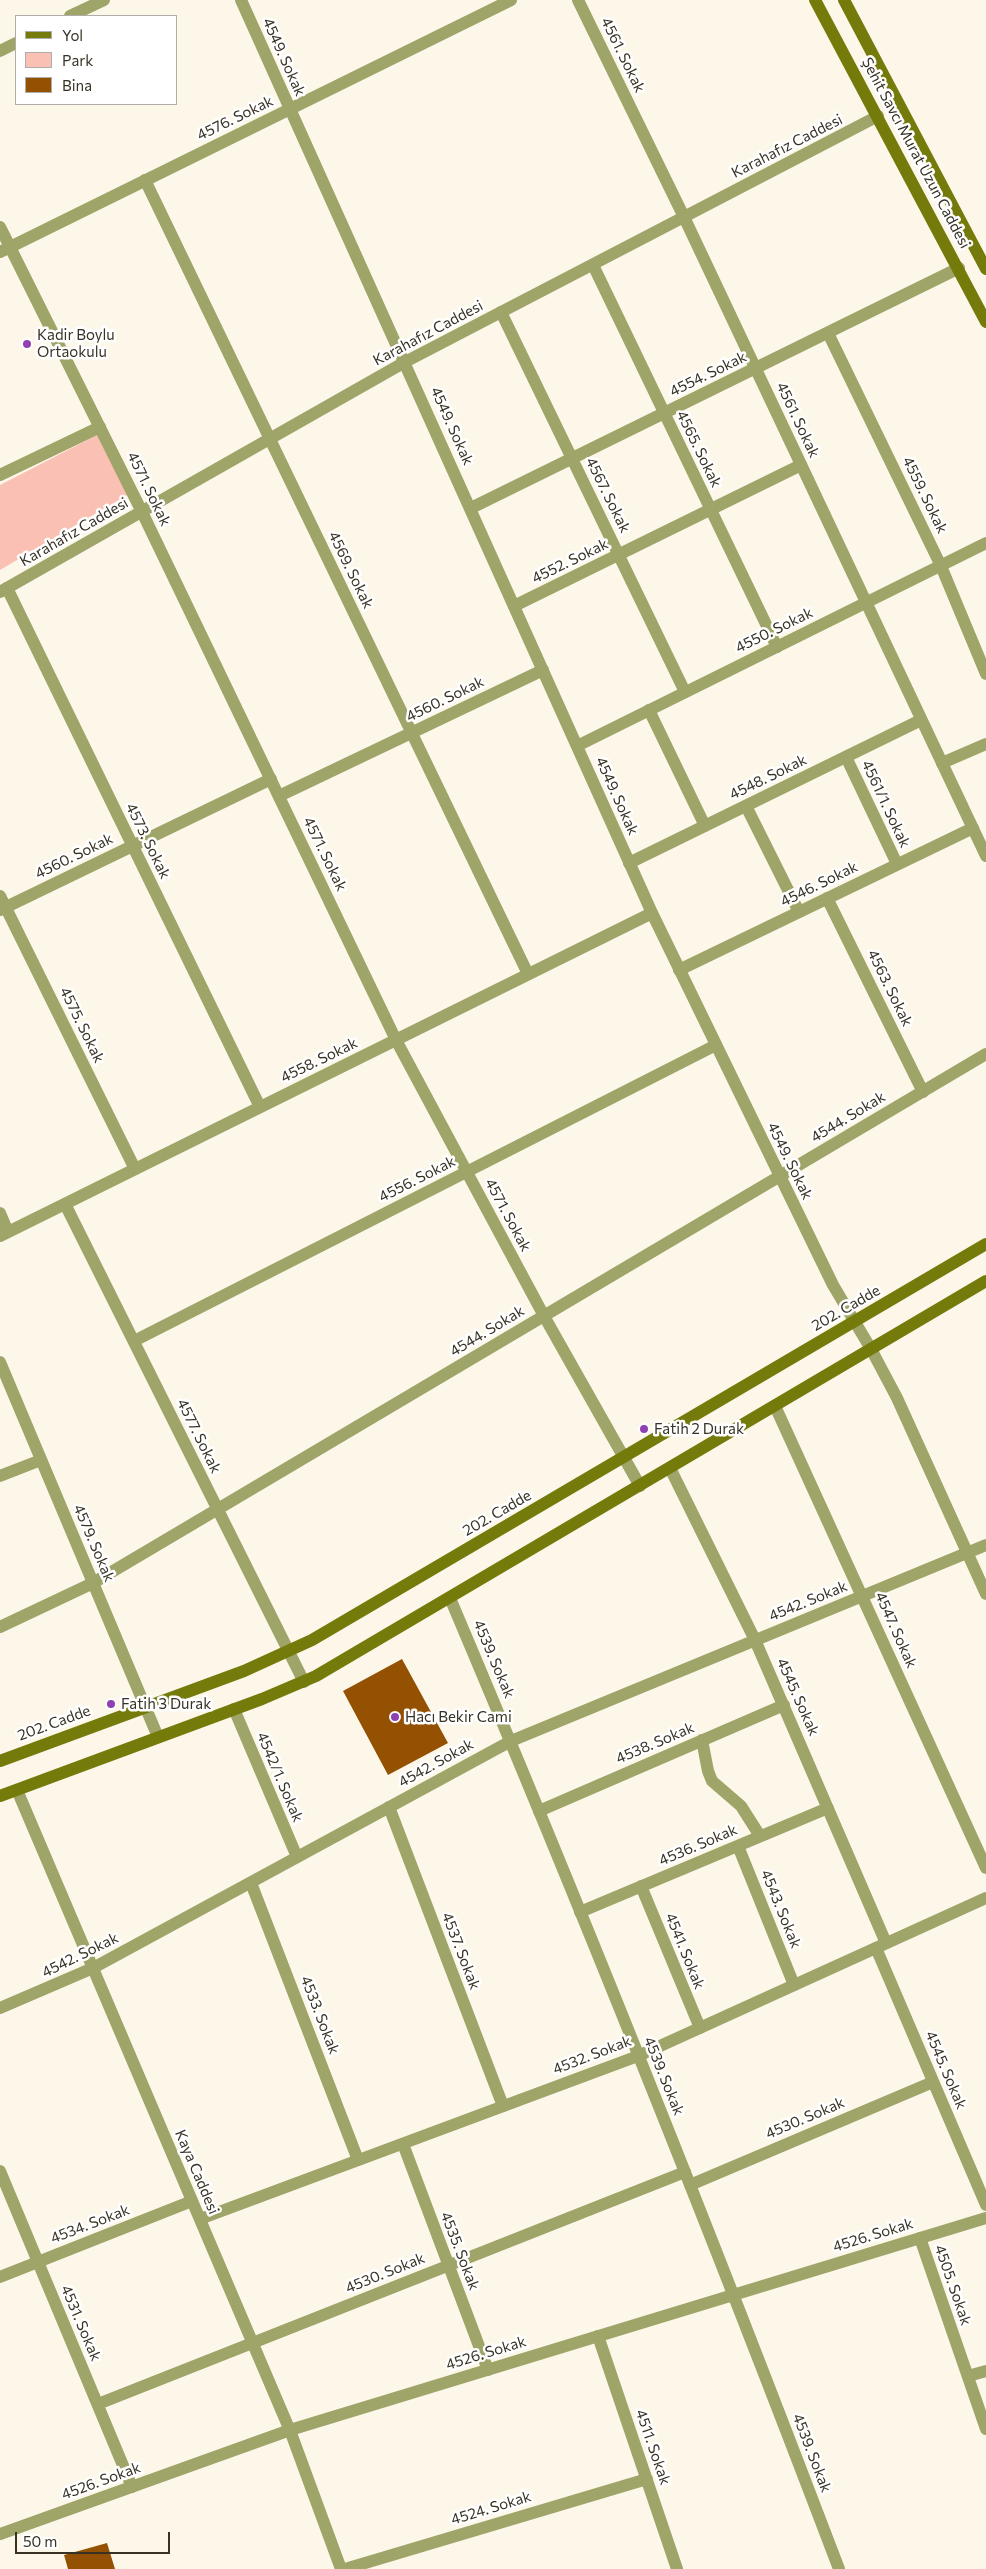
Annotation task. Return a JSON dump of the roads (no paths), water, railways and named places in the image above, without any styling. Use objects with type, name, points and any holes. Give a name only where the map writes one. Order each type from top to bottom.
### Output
[{"type":"main road","name":"Şehit Savcı Murat Uzun Caddesi","points":[[815,0],[986,322]]},
{"type":"main road","name":"Şehit Savcı Murat Uzun Caddesi","points":[[844,0],[986,269]]},
{"type":"main road","name":"202. Cadde","points":[[0,1761],[289,1652],[986,1244]]},
{"type":"main road","points":[[0,1796],[304,1682],[344,1661],[986,1281]]},
{"type":"street","points":[[72,15],[104,0]]},
{"type":"street","name":"4549. Sokak","points":[[241,0],[652,913],[833,1285],[871,1349],[897,1398],[986,1594]]},
{"type":"street","name":"4576. Sokak","points":[[5,249],[511,0]]},
{"type":"street","name":"4561. Sokak","points":[[578,0],[756,368],[972,828],[983,841],[986,856]]},
{"type":"street","points":[[0,51],[15,44]]},
{"type":"street","name":"Karahafız Caddesi","points":[[4,590],[405,362],[878,116]]},
{"type":"street","name":"4569. Sokak","points":[[145,180],[528,974]]},
{"type":"street","name":"4571. Sokak","points":[[0,226],[5,249],[100,426],[396,1040],[544,1316],[640,1486]]},
{"type":"street","name":"4565. Sokak","points":[[592,265],[777,647]]},
{"type":"street","name":"4554. Sokak","points":[[471,508],[959,268]]},
{"type":"street","name":"4567. Sokak","points":[[501,312],[685,692]]},
{"type":"street","name":"4559. Sokak","points":[[828,333],[941,566],[986,674]]},
{"type":"street","points":[[0,475],[100,426]]},
{"type":"street","name":"4552. Sokak","points":[[514,606],[801,465]]},
{"type":"street","name":"4550. Sokak","points":[[577,746],[986,543]]},
{"type":"street","name":"4573. Sokak","points":[[4,590],[133,846],[260,1107]]},
{"type":"street","name":"4560. Sokak","points":[[279,796],[543,670]]},
{"type":"street","points":[[648,710],[705,826]]},
{"type":"street","name":"4548. Sokak","points":[[629,863],[922,720]]},
{"type":"street","points":[[942,763],[986,744]]},
{"type":"street","name":"4561/1. Sokak","points":[[846,757],[897,864]]},
{"type":"street","name":"4560. Sokak","points":[[2,904],[133,846],[271,779]]},
{"type":"street","points":[[746,806],[798,912]]},
{"type":"street","name":"4546. Sokak","points":[[679,970],[972,828]]},
{"type":"street","name":"4563. Sokak","points":[[827,898],[923,1092]]},
{"type":"street","name":"4575. Sokak","points":[[2,904],[135,1169]]},
{"type":"street","name":"4558. Sokak","points":[[4,1234],[652,913]]},
{"type":"street","name":"4556. Sokak","points":[[134,1342],[716,1045]]},
{"type":"street","name":"4544. Sokak","points":[[0,1627],[93,1583],[986,1054]]},
{"type":"street","name":"4577. Sokak","points":[[65,1204],[304,1682]]},
{"type":"street","points":[[0,1213],[4,1234]]},
{"type":"street","name":"4579. Sokak","points":[[0,1362],[158,1737]]},
{"type":"street","name":"4547. Sokak","points":[[775,1406],[986,1868]]},
{"type":"street","points":[[0,1476],[41,1460]]},
{"type":"street","name":"4545. Sokak","points":[[670,1468],[755,1640],[784,1705],[828,1808],[933,2082],[986,2206]]},
{"type":"street","name":"4542. Sokak","points":[[0,2008],[93,1968],[511,1741],[986,1546]]},
{"type":"street","name":"4539. Sokak","points":[[450,1598],[511,1741],[735,2294],[839,2569]]},
{"type":"street","name":"4538. Sokak","points":[[539,1811],[784,1705]]},
{"type":"street","name":"4542/1. Sokak","points":[[234,1709],[297,1857]]},
{"type":"street","points":[[702,1740],[712,1781],[741,1806],[760,1836]]},
{"type":"street","name":"Kaya Caddesi","points":[[17,1790],[290,2430],[341,2569]]},
{"type":"street","name":"4537. Sokak","points":[[389,1807],[504,2106]]},
{"type":"street","name":"4536. Sokak","points":[[580,1912],[828,1808]]},
{"type":"street","name":"4543. Sokak","points":[[738,1846],[794,1985]]},
{"type":"street","name":"4533. Sokak","points":[[250,1883],[358,2160]]},
{"type":"street","name":"4541. Sokak","points":[[641,1886],[700,2028]]},
{"type":"street","name":"4532. Sokak","points":[[200,2219],[638,2056],[986,1898]]},
{"type":"street","name":"4530. Sokak","points":[[690,2185],[933,2082]]},
{"type":"street","name":"4535. Sokak","points":[[403,2144],[488,2370]]},
{"type":"street","name":"4531. Sokak","points":[[0,2171],[132,2487]]},
{"type":"street","name":"4530. Sokak","points":[[98,2404],[685,2172]]},
{"type":"street","name":"4534. Sokak","points":[[0,2277],[192,2201]]},
{"type":"street","name":"4526. Sokak","points":[[0,2534],[290,2430],[986,2218]]},
{"type":"street","name":"4505. Sokak","points":[[920,2238],[986,2429]]},
{"type":"street","name":"4511. Sokak","points":[[598,2336],[677,2569]]},
{"type":"street","points":[[968,2376],[986,2371]]},
{"type":"street","name":"4524. Sokak","points":[[345,2569],[647,2479]]},
{"type":"place","name":"Kadir Boylu Ortaokulu","points":[[27,344]]},
{"type":"place","name":"Fatih 2 Durak","points":[[644,1429]]},
{"type":"place","name":"Fatih 3 Durak","points":[[111,1704]]},
{"type":"place","name":"Hacı Bekir Cami","points":[[395,1717]]}]
